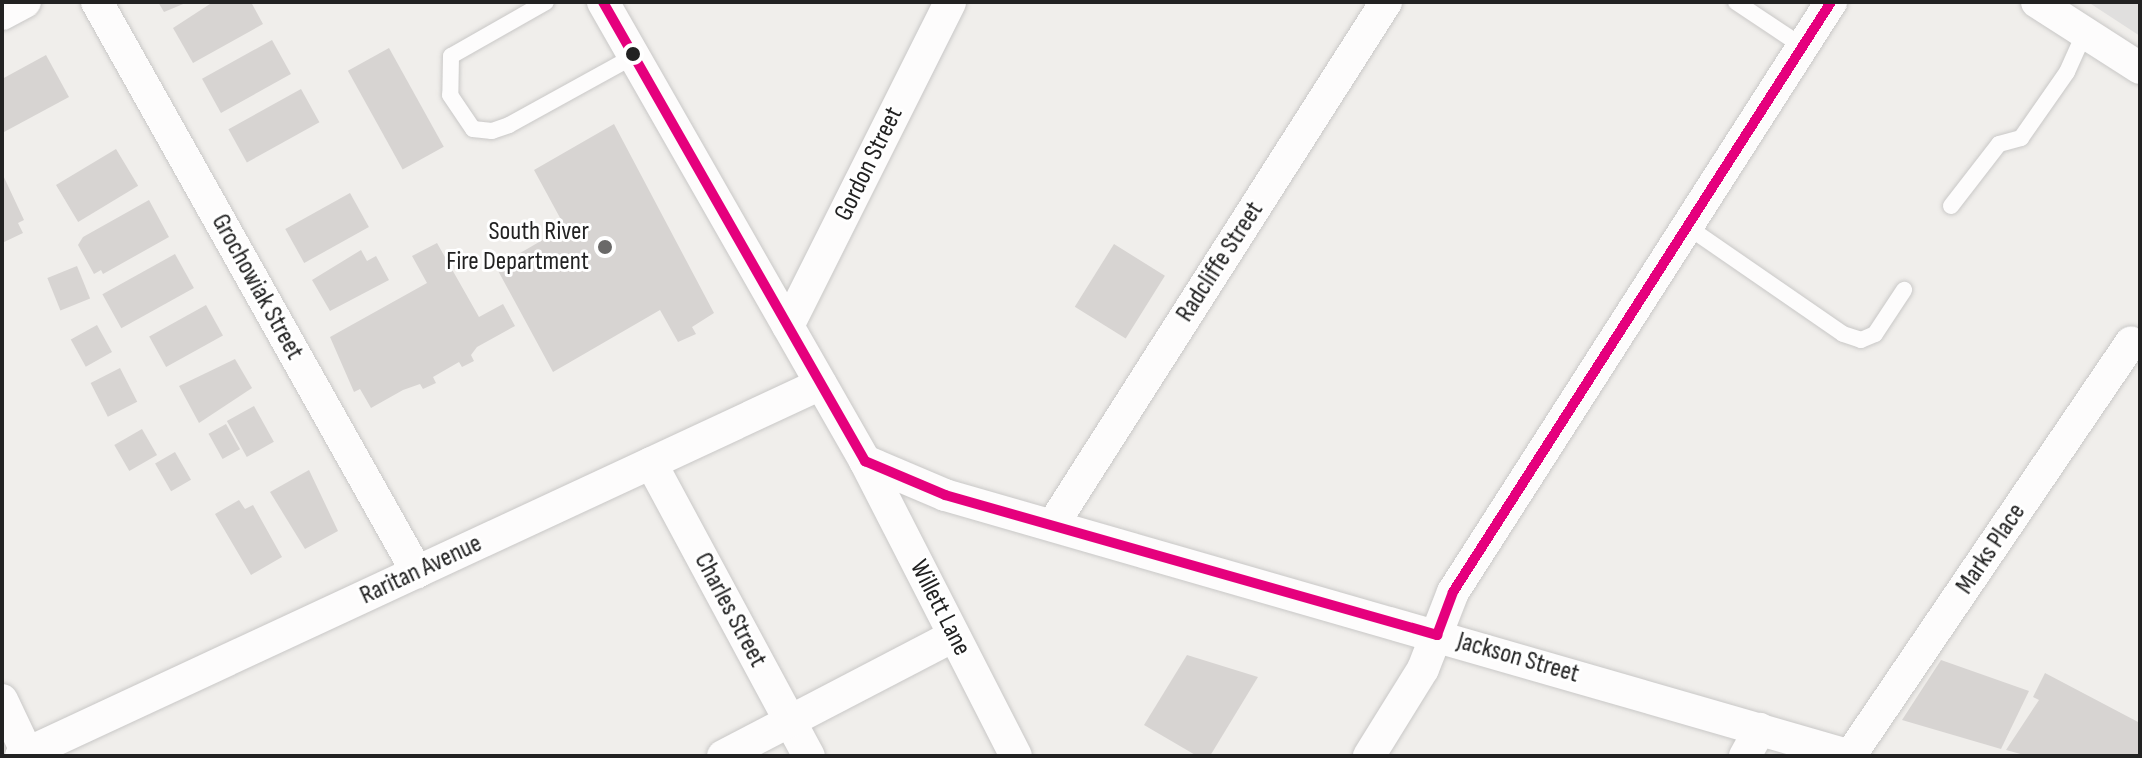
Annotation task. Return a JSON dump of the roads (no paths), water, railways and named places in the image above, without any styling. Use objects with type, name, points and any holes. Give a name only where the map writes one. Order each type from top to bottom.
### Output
[{"type":"street","points":[[2,14],[25,2]]},
{"type":"street","name":"Grochowiak Street","points":[[97,2],[417,572]]},
{"type":"street","points":[[603,2],[865,461]]},
{"type":"street","name":"Gordon Street","points":[[788,326],[950,2]]},
{"type":"street","name":"Radcliffe Street","points":[[1054,523],[1386,2]]},
{"type":"street","points":[[1369,756],[1423,669],[1453,592],[1831,2]]},
{"type":"street","points":[[2037,2],[2140,68]]},
{"type":"street","name":"Marks Place","points":[[1851,756],[2131,343]]},
{"type":"street","name":"Raritan Avenue","points":[[24,755],[821,384]]},
{"type":"street","name":"Jackson Street","points":[[865,461],[945,495],[1054,523],[1437,635],[1752,742],[1851,756]]},
{"type":"street","name":"Willett Lane","points":[[865,461],[1016,756]]},
{"type":"street","name":"Charles Street","points":[[651,463],[809,756]]},
{"type":"street","points":[[723,756],[954,636]]},
{"type":"street","points":[[2,700],[24,755]]},
{"type":"lane","points":[[546,2],[451,56],[450,95],[473,129],[492,131],[509,125],[634,56]]},
{"type":"lane","points":[[1736,2],[1802,46]]},
{"type":"lane","points":[[1951,206],[1999,144],[2021,138],[2067,72],[2084,34]]},
{"type":"lane","points":[[1688,227],[1843,334],[1861,340],[1875,334],[1904,290]]},
{"type":"place","name":"South River Fire Department","points":[[605,247]]}]
